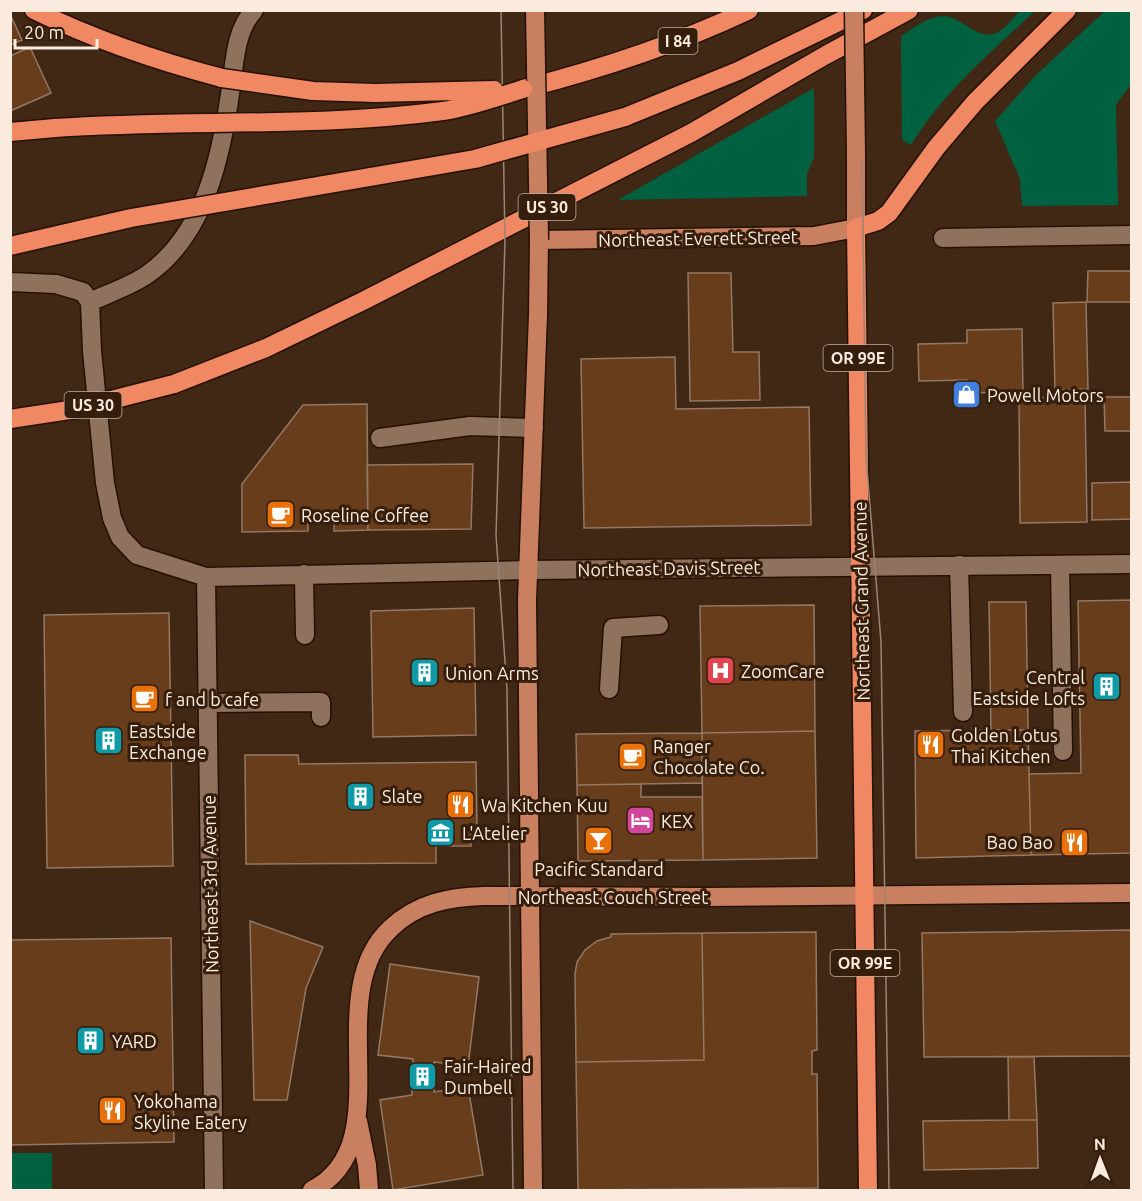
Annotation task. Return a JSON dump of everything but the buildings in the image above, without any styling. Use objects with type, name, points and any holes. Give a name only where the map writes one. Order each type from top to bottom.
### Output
[{"type":"highway","points":[[34,10],[128,51],[211,75],[270,86],[313,91],[375,93],[523,89]]},
{"type":"highway","name":"I 84","points":[[523,89],[607,67],[656,50],[748,10]]},
{"type":"highway","points":[[10,246],[131,218],[475,159],[625,117],[738,71],[863,10]]},
{"type":"highway","name":"US 30","points":[[10,419],[88,406],[174,384],[266,348],[383,291],[691,133],[909,10]]},
{"type":"highway","points":[[856,228],[878,221],[889,213],[936,148],[998,78],[1067,10]]},
{"type":"highway","points":[[10,132],[129,123],[319,121],[380,117],[446,111],[523,89]]},
{"type":"highway","name":"Northeast Grand Avenue","points":[[856,228],[868,1191]]},
{"type":"main road","points":[[533,1191],[528,570],[538,315],[535,10]]},
{"type":"main road","name":"Northeast Grand Avenue","points":[[854,10],[856,228]]},
{"type":"main road","name":"Northeast Everett Street","points":[[538,240],[693,240],[814,236],[856,228]]},
{"type":"main road","name":"Northeast Couch Street","points":[[312,1191],[332,1177],[342,1162],[353,1134],[357,1113],[361,980],[370,954],[385,933],[402,918],[426,904],[470,896],[1131,893]]},
{"type":"main road","points":[[357,1113],[367,1165],[369,1191]]},
{"type":"street","points":[[10,282],[56,284],[83,292],[90,302],[148,274],[182,242],[198,213],[216,166],[229,103],[238,39],[244,21],[254,10]]},
{"type":"street","points":[[943,238],[1131,235]]},
{"type":"street","name":"Northeast Davis Street","points":[[90,302],[92,351],[105,483],[112,518],[120,537],[137,555],[206,577],[528,570],[1131,564]]},
{"type":"street","points":[[380,438],[470,426],[534,428]]},
{"type":"street","points":[[1060,564],[1064,751]]},
{"type":"street","points":[[959,565],[963,712]]},
{"type":"street","points":[[304,574],[305,635]]},
{"type":"street","name":"Northeast 3rd Avenue","points":[[206,577],[214,1191]]},
{"type":"street","points":[[609,689],[614,628],[659,626]]},
{"type":"street","points":[[208,704],[321,702],[321,717]]},
{"type":"green space","points":[[1021,10],[1035,11],[952,91],[923,126],[911,145],[902,140],[901,36],[927,20],[944,16],[951,17],[976,31],[989,35],[1003,29]]},
{"type":"green space","points":[[1106,10],[1131,11],[1131,84],[1116,105],[1118,205],[1022,206],[1020,179],[995,121],[1035,76]]},
{"type":"green space","points":[[814,88],[814,157],[807,174],[807,196],[618,200]]},
{"type":"green space","points":[[11,1153],[52,1153],[52,1190],[11,1190]]},
{"type":"tram line","points":[[501,10],[505,241],[496,535],[507,690],[513,1190]]},
{"type":"tram line","points":[[860,10],[866,456],[881,642],[889,1190]]},
{"type":"place","name":"Powell Motors","points":[[966,395]]},
{"type":"place","name":"Roseline Coffee","points":[[280,515]]},
{"type":"place","name":"ZoomCare","points":[[720,671]]},
{"type":"place","name":"Union Arms","points":[[424,673]]},
{"type":"place","name":"Central Eastside Lofts","points":[[1106,687]]},
{"type":"place","name":"f and b cafe","points":[[144,699]]},
{"type":"place","name":"Eastside Exchange","points":[[108,741]]},
{"type":"place","name":"Golden Lotus Thai Kitchen","points":[[930,745]]},
{"type":"place","name":"Ranger Chocolate Co.","points":[[632,756]]},
{"type":"place","name":"Slate","points":[[361,796]]},
{"type":"place","name":"Wa Kitchen Kuu","points":[[460,805]]},
{"type":"place","name":"KEX","points":[[640,821]]},
{"type":"place","name":"L'Atelier","points":[[441,833]]},
{"type":"place","name":"Pacific Standard","points":[[599,840]]},
{"type":"place","name":"Bao Bao","points":[[1074,842]]},
{"type":"place","name":"YARD","points":[[91,1041]]},
{"type":"place","name":"Fair-Haired Dumbell","points":[[423,1076]]},
{"type":"place","name":"Yokohama Skyline Eatery","points":[[113,1111]]}]
